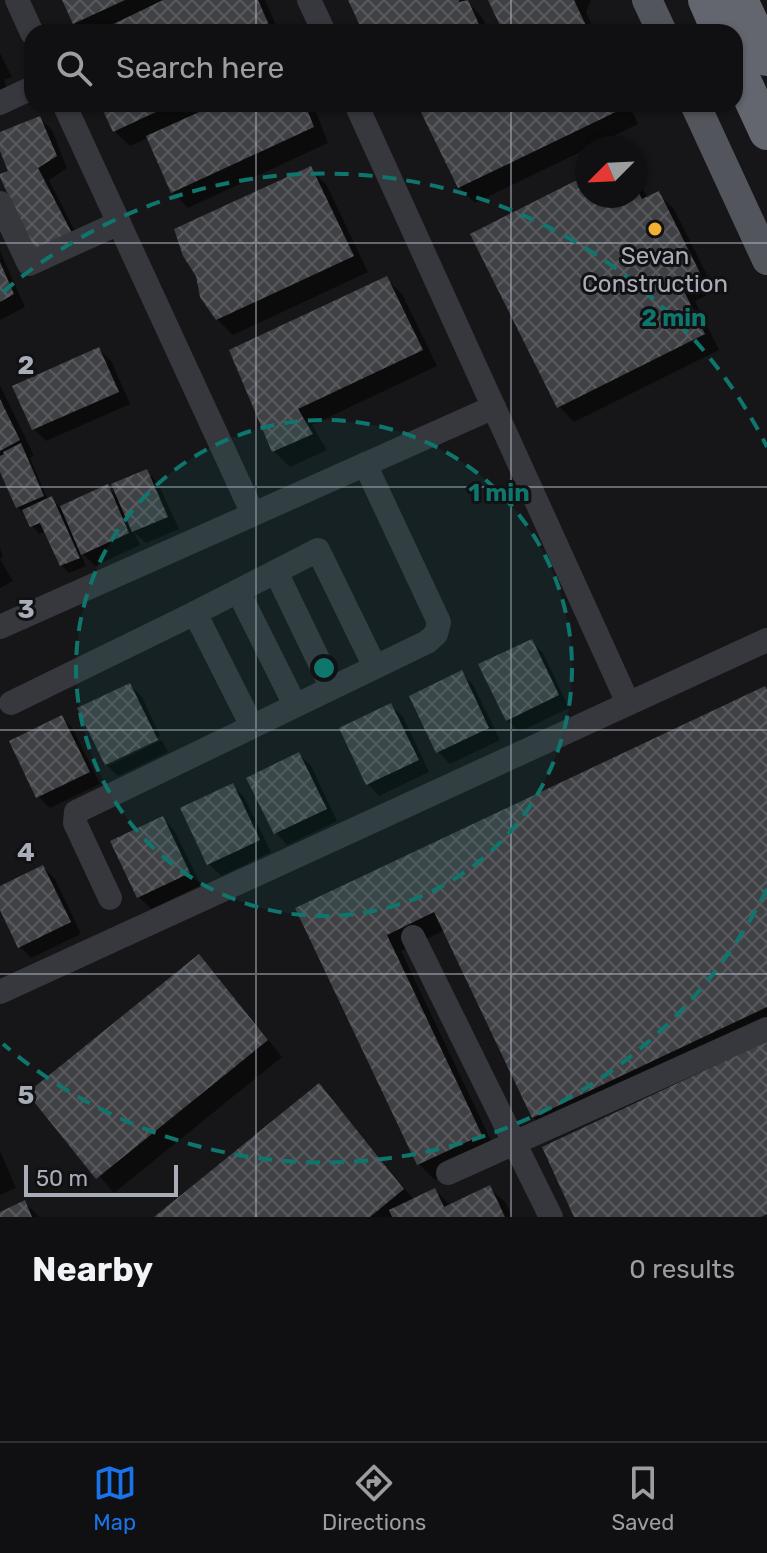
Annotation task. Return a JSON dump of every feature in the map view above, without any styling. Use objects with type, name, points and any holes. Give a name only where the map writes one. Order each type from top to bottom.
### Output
[{"type":"highway","points":[[706,0],[716,24]]},
{"type":"highway","points":[[740,0],[767,58]]},
{"type":"highway","points":[[743,80],[767,132]]},
{"type":"main road","points":[[647,0],[658,24]]},
{"type":"main road","points":[[699,112],[767,260]]},
{"type":"street","points":[[17,0],[28,24]]},
{"type":"street","points":[[309,0],[320,24]]},
{"type":"street","points":[[0,103],[24,92]]},
{"type":"street","points":[[68,112],[253,514]]},
{"type":"street","points":[[360,112],[628,703]]},
{"type":"street","points":[[0,203],[29,264],[119,223]]},
{"type":"street","points":[[0,627],[494,407]]},
{"type":"street","points":[[110,898],[75,823],[76,812],[427,642],[436,634],[439,622],[365,464]]},
{"type":"street","points":[[11,703],[318,550],[375,667]]},
{"type":"street","points":[[276,572],[332,688]]},
{"type":"street","points":[[238,591],[295,705]]},
{"type":"street","points":[[195,613],[252,726]]},
{"type":"street","points":[[0,992],[767,640]]},
{"type":"street","points":[[413,937],[551,1217]]},
{"type":"street","points":[[448,1173],[767,1029]]},
{"type":"building","points":[[62,0],[125,0],[73,24]]},
{"type":"building","points":[[163,0],[258,0],[268,24],[114,24]]},
{"type":"building","points":[[348,0],[468,0],[479,24],[359,24]]},
{"type":"building","points":[[488,0],[574,0],[585,24],[499,24]]},
{"type":"building","points":[[104,112],[156,112],[113,132]]},
{"type":"building","points":[[199,112],[308,112],[314,127],[171,193],[146,136]]},
{"type":"building","points":[[421,112],[616,112],[458,188]]},
{"type":"building","points":[[40,116],[57,156],[38,168],[73,235],[34,252],[0,177],[8,171],[0,151],[0,132]]},
{"type":"building","points":[[311,166],[354,256],[216,320],[200,297],[196,276],[183,256],[174,229]]},
{"type":"building","points":[[575,181],[575,208],[647,208],[647,197],[659,191],[701,275],[681,285],[705,334],[557,408],[470,234]]},
{"type":"building","points":[[0,262],[14,294],[0,302]]},
{"type":"building","points":[[387,276],[423,350],[298,409],[313,434],[272,452],[229,350]]},
{"type":"building","points":[[99,347],[119,392],[32,430],[12,386]]},
{"type":"building","points":[[0,399],[20,440],[0,451]]},
{"type":"building","points":[[21,443],[44,496],[16,508],[0,472],[0,456]]},
{"type":"building","points":[[147,469],[168,517],[132,532],[111,484]]},
{"type":"building","points":[[108,484],[129,533],[81,555],[60,506]]},
{"type":"building","points":[[52,496],[80,558],[60,566],[40,523],[30,527],[22,510]]},
{"type":"building","points":[[532,639],[559,695],[506,721],[478,664]]},
{"type":"building","points":[[462,670],[489,728],[436,753],[409,696]]},
{"type":"building","points":[[130,683],[158,740],[105,765],[77,708]]},
{"type":"building","points":[[765,686],[767,1007],[532,1118],[434,912],[387,935],[482,1135],[417,1165],[295,908]]},
{"type":"building","points":[[391,703],[419,760],[366,785],[339,728]]},
{"type":"building","points":[[62,715],[90,772],[36,798],[9,741]]},
{"type":"building","points":[[299,752],[327,809],[274,834],[246,778]]},
{"type":"building","points":[[233,783],[260,840],[207,865],[180,808]]},
{"type":"building","points":[[163,816],[190,873],[137,898],[110,841]]},
{"type":"building","points":[[43,865],[71,922],[18,948],[0,910],[0,886]]},
{"type":"building","points":[[199,954],[268,1040],[96,1179],[27,1093]]},
{"type":"building","points":[[767,1041],[767,1214],[761,1217],[574,1217],[542,1147]]},
{"type":"building","points":[[319,1083],[404,1189],[370,1217],[154,1217]]},
{"type":"building","points":[[490,1185],[505,1217],[392,1217],[389,1210],[435,1188],[444,1207]]},
{"type":"building","points":[[25,1200],[32,1217],[0,1217],[0,1212]]},
{"type":"place","name":"Sevan Construction","points":[[655,229]]}]
